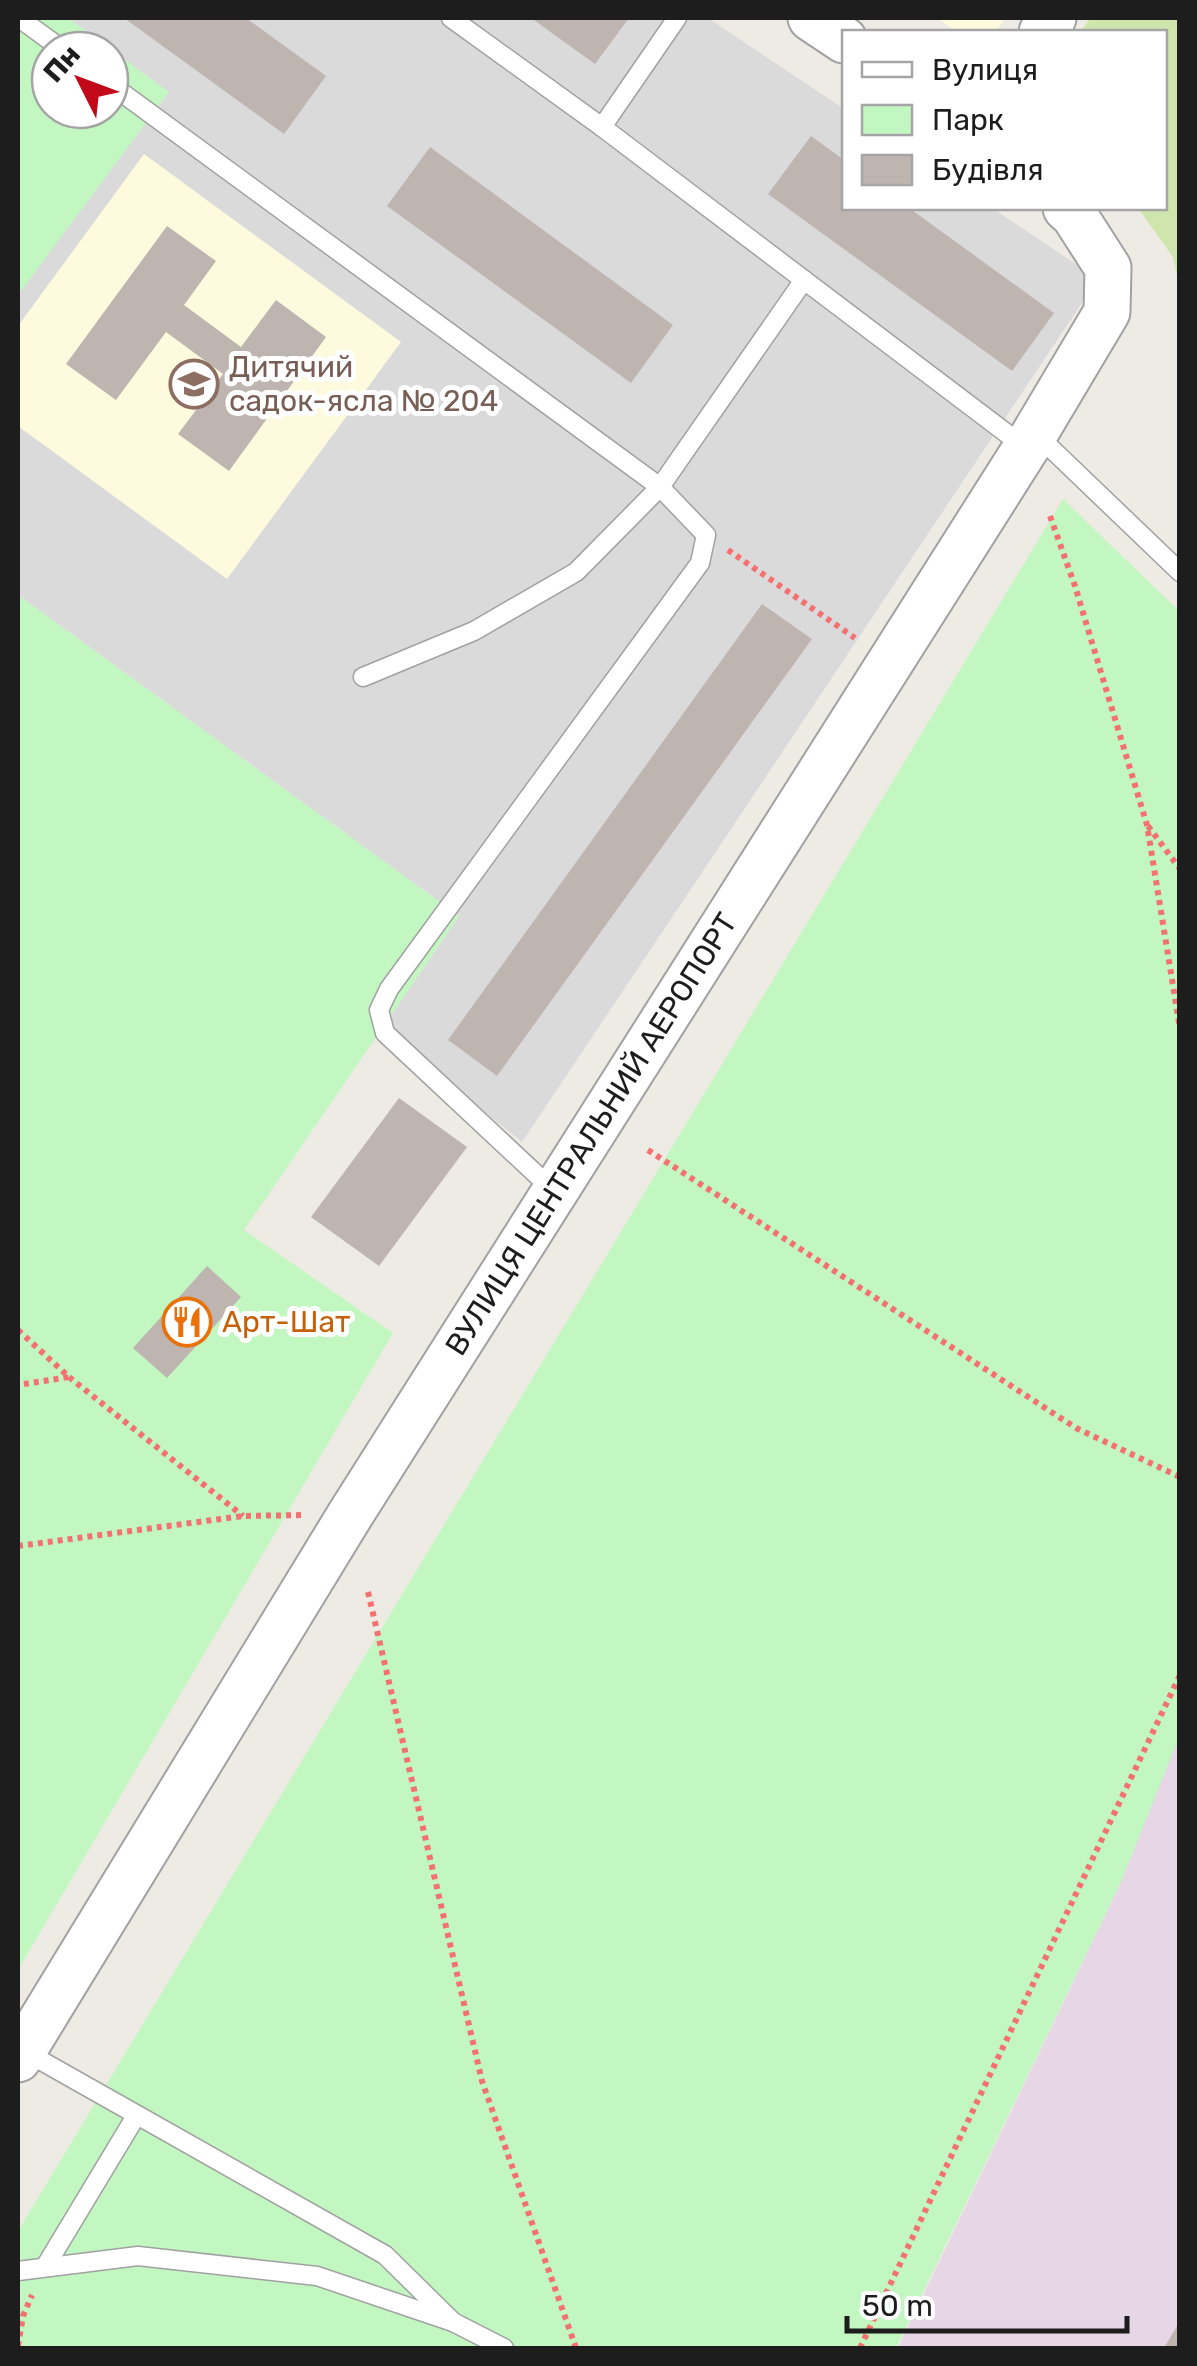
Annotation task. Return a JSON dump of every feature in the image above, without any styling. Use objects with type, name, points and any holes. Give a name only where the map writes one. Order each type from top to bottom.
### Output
[{"type":"street","points":[[812,18],[842,39]]},
{"type":"street","name":"ВУЛИЦЯ ЦЕНТРАЛЬНИЙ АЕРОПОРТ","points":[[20,2055],[350,1515],[1030,441],[1106,312],[1108,268],[1068,210]]},
{"type":"lane","points":[[450,18],[804,280],[1030,441],[1180,572]]},
{"type":"lane","points":[[602,127],[677,18]]},
{"type":"lane","points":[[130,99],[660,487],[706,535],[700,563],[388,989],[379,1010],[384,1034],[554,1191]]},
{"type":"lane","points":[[363,676],[474,632],[576,572],[660,487],[804,280]]},
{"type":"lane","points":[[20,2055],[276,2190],[385,2255],[452,2322]]},
{"type":"lane","points":[[45,2267],[136,2116]]},
{"type":"lane","points":[[18,2270],[138,2256],[316,2276],[452,2322],[504,2348]]},
{"type":"path","points":[[1050,516],[1147,825],[1180,1029]]},
{"type":"path","points":[[706,535],[855,638]]},
{"type":"path","points":[[1147,825],[1180,869]]},
{"type":"path","points":[[648,1150],[1076,1428],[1180,1477]]},
{"type":"path","points":[[18,1330],[68,1377],[242,1516]]},
{"type":"path","points":[[18,1384],[68,1377]]},
{"type":"path","points":[[18,1546],[242,1516],[350,1515]]},
{"type":"path","points":[[368,1592],[482,2080],[576,2348]]},
{"type":"path","points":[[860,2348],[1180,1675]]},
{"type":"path","points":[[18,2346],[23,2316],[45,2267]]},
{"type":"shaded area","points":[[18,18],[708,18],[842,108],[842,210],[995,210],[1098,279],[522,1142],[381,1030],[459,916],[18,595]]},
{"type":"shaded area","points":[[937,18],[1006,18],[997,30],[954,30]]},
{"type":"shaded area","name":"Дитячий садок-ясла № 204","points":[[144,154],[401,342],[227,579],[18,426],[18,326]]},
{"type":"shaded area","points":[[1179,1734],[1179,2348],[898,2348],[1121,1882]]},
{"type":"green space","points":[[18,18],[68,18],[84,30],[30,30],[30,130],[130,130],[130,63],[169,92],[18,295]]},
{"type":"green space","points":[[1091,18],[1179,18],[1179,285],[1173,257],[1139,210],[1167,210],[1167,30],[1082,30]]},
{"type":"green space","points":[[1063,499],[1179,611],[1179,1738],[1121,1882],[896,2348],[18,2348],[18,2231]]},
{"type":"green space","points":[[18,595],[459,916],[244,1230],[393,1333],[18,1970]]},
{"type":"building","points":[[124,18],[246,18],[326,76],[284,134]]},
{"type":"building","points":[[531,18],[629,18],[595,64]]},
{"type":"building","points":[[811,136],[842,159],[842,210],[912,210],[1054,313],[1012,371],[768,194]]},
{"type":"building","points":[[430,147],[673,325],[631,383],[387,206]]},
{"type":"building","points":[[167,226],[216,261],[184,305],[241,347],[276,300],[326,337],[229,471],[178,434],[223,374],[166,332],[116,400],[66,364]]},
{"type":"building","points":[[762,604],[812,639],[497,1076],[448,1040]]},
{"type":"building","points":[[399,1098],[467,1147],[379,1266],[311,1217]]},
{"type":"building","name":"Арт-Шат","points":[[207,1266],[241,1297],[167,1378],[133,1348]]},
{"type":"building","points":[[1180,2321],[1180,2348],[1164,2348]]},
{"type":"place","name":"Дитячий садок-ясла № 204","points":[[194,384]]},
{"type":"place","name":"Арт-Шат","points":[[187,1322]]}]
